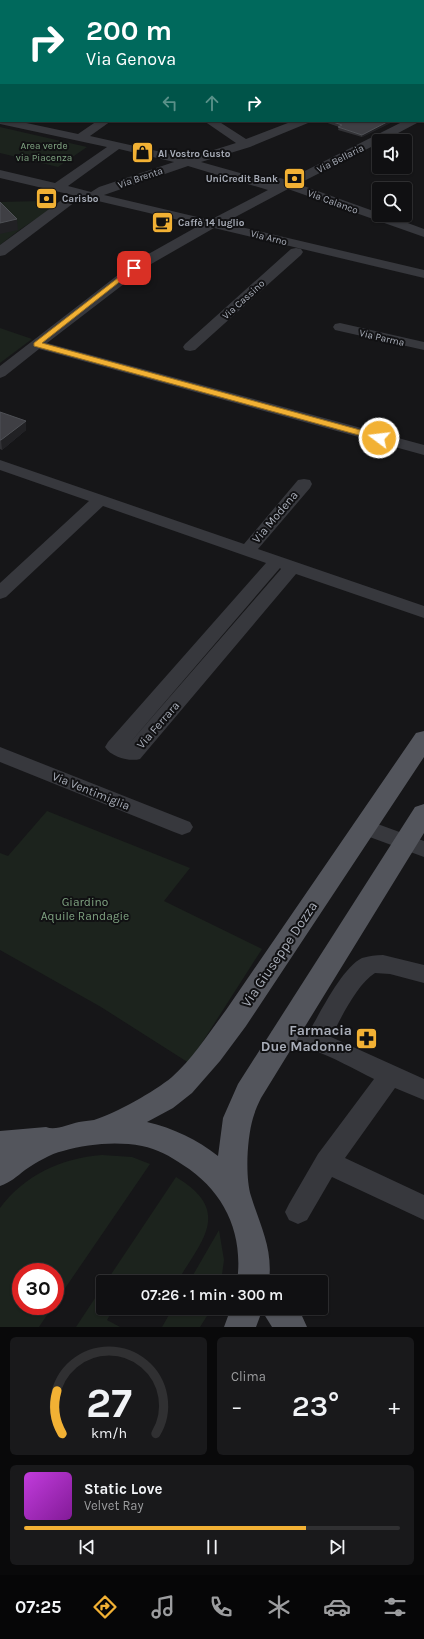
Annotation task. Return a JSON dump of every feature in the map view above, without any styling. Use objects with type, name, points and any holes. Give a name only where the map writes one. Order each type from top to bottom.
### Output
[{"type":"main road","name":"Via Giuseppe Dozza","points":[[99,1131],[160,1101],[181,1085],[204,1062],[240,1012],[424,739]]},
{"type":"main road","points":[[236,1198],[232,1164],[238,1118],[248,1093],[281,1038],[415,846],[424,813]]},
{"type":"main road","points":[[0,1144],[59,1139],[99,1131],[133,1132],[166,1141],[192,1154],[217,1173],[236,1198],[253,1239],[265,1275]]},
{"type":"main road","points":[[0,1173],[30,1151],[59,1139]]},
{"type":"main road","points":[[253,1239],[254,1275]]},
{"type":"main road","points":[[240,1327],[244,1315]]},
{"type":"main road","points":[[283,1315],[292,1327]]},
{"type":"street","points":[[5,122],[190,161],[283,187]]},
{"type":"street","points":[[79,138],[103,122]]},
{"type":"street","points":[[212,122],[246,144]]},
{"type":"street","name":"Via Brenta","points":[[92,196],[120,184],[246,144],[301,122]]},
{"type":"street","name":"Via Bellaria","points":[[0,373],[127,273],[156,255],[283,187],[411,122]]},
{"type":"street","points":[[57,188],[116,146]]},
{"type":"street","points":[[205,157],[283,187]]},
{"type":"street","name":"Via Arno","points":[[0,174],[92,196],[296,252],[422,276]]},
{"type":"street","name":"Via Arno","points":[[0,182],[71,199],[209,227],[422,276]]},
{"type":"street","name":"Via Calanco","points":[[283,187],[424,234]]},
{"type":"street","points":[[0,252],[71,199]]},
{"type":"street","name":"Via Cassino","points":[[190,347],[296,252]]},
{"type":"street","name":"Via Parma","points":[[340,327],[424,346]]},
{"type":"street","points":[[36,344],[424,450]]},
{"type":"street","points":[[0,466],[424,612]]},
{"type":"street","name":"Via Modena","points":[[247,551],[304,484]]},
{"type":"street","points":[[0,593],[100,500]]},
{"type":"street","name":"Via Ferrara","points":[[285,564],[133,754],[115,747],[285,564]]},
{"type":"street","name":"Via Ventimiglia","points":[[0,754],[182,827]]},
{"type":"street","points":[[364,827],[415,846]]},
{"type":"street","points":[[316,1041],[344,995],[363,968],[370,965],[381,964],[424,974]]},
{"type":"street","points":[[281,1038],[297,1037],[316,1041],[424,1090]]},
{"type":"street","points":[[298,1212],[327,1162],[391,1075]]},
{"type":"street","points":[[327,1162],[424,1208]]},
{"type":"green space","name":"Area verde via Piacenza","points":[[0,127],[87,147],[58,167],[0,153]]},
{"type":"green space","points":[[40,196],[45,200],[50,199],[58,207],[28,224],[0,245],[0,202],[41,201]]},
{"type":"green space","points":[[0,328],[32,339],[0,363]]},
{"type":"green space","name":"Giardino Aquile Randagie","points":[[47,811],[190,868],[164,901],[262,949],[189,1063],[101,1007],[0,950],[0,853],[8,856]]},
{"type":"green space","points":[[102,1155],[132,1157],[150,1164],[64,1290],[64,1263],[12,1263],[12,1315],[47,1315],[39,1327],[0,1327],[0,1208],[21,1186],[45,1170],[58,1164]]},
{"type":"green space","points":[[176,1177],[193,1190],[204,1202],[208,1214],[207,1226],[203,1239],[181,1275],[111,1275]]},
{"type":"green space","points":[[219,1230],[224,1260],[222,1275],[193,1275]]},
{"type":"green space","points":[[96,1297],[96,1315],[110,1315],[107,1320],[120,1327],[76,1327]]},
{"type":"green space","points":[[169,1315],[208,1315],[200,1327],[162,1327]]},
{"type":"building","points":[[333,122],[387,122],[362,135],[338,127],[342,125]]},
{"type":"building","points":[[0,202],[17,219],[0,223]]},
{"type":"building","points":[[0,412],[26,421],[1,440],[0,440]]},
{"type":"place","name":"Al Vostro Gusto","points":[[143,153]]},
{"type":"place","name":"UniCredit Bank","points":[[294,178]]},
{"type":"place","name":"Carisbo","points":[[46,198]]},
{"type":"place","name":"Caffè 14 luglio","points":[[162,222]]},
{"type":"place","name":"Farmacia Due Madonne","points":[[367,1038]]},
{"type":"route","points":[[134,268],[36,344],[379,438]]}]
